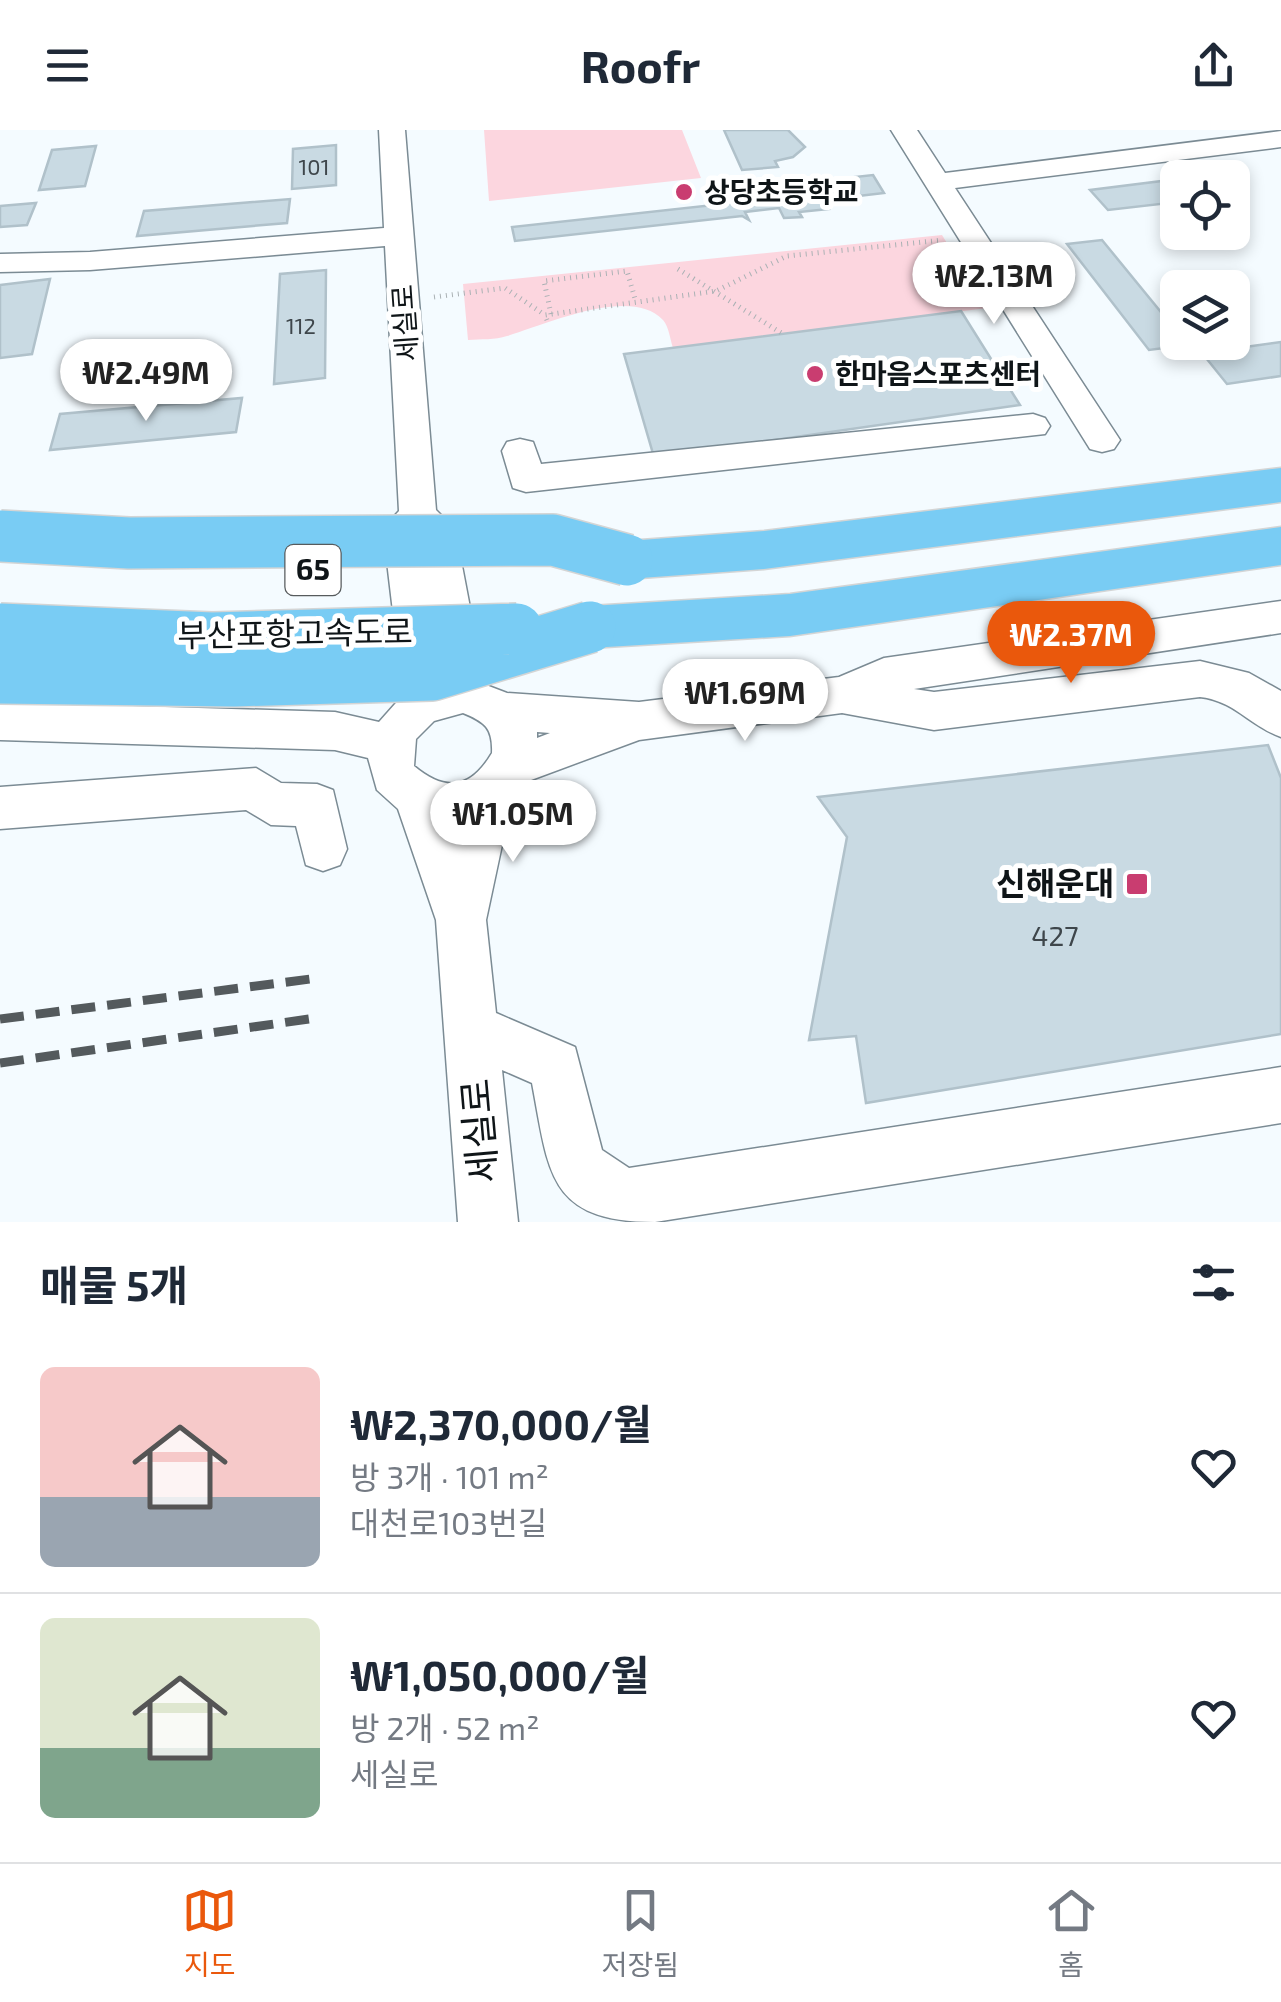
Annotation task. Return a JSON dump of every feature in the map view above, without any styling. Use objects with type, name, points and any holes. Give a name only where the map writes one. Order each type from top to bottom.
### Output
[{"type":"highway","name":"부산포항고속도로","points":[[0,568],[210,573],[627,560],[764,550],[1281,485]]},
{"type":"highway","points":[[0,536],[129,542],[552,540],[627,560]]},
{"type":"highway","points":[[0,678],[234,681],[432,675],[590,627],[790,615],[1281,546]]},
{"type":"highway","name":"부산포항고속도로","points":[[0,629],[212,638],[590,627]]},
{"type":"street","name":"세실로","points":[[392,130],[418,517],[402,528],[465,703],[516,737],[461,920]]},
{"type":"street","points":[[904,130],[1102,440]]},
{"type":"street","points":[[937,182],[1281,139]]},
{"type":"street","points":[[0,263],[90,262],[399,236]]},
{"type":"street","points":[[520,451],[526,478],[1033,426]]},
{"type":"street","points":[[842,695],[884,676],[1281,617]]},
{"type":"street","points":[[0,720],[336,730],[390,744],[410,713],[465,703],[639,720],[842,695],[934,711],[1200,679],[1230,682],[1263,699],[1281,718]]},
{"type":"street","points":[[418,800],[454,806],[500,780],[639,720]]},
{"type":"street","name":"세실로","points":[[390,744],[393,776],[418,800],[461,920],[488,1222]]},
{"type":"street","points":[[0,808],[256,789],[271,804],[317,805],[322,848]]},
{"type":"street","points":[[472,1030],[556,1066],[577,1167],[622,1198],[1281,1096]]},
{"type":"path","points":[[404,300],[504,288],[548,316],[716,291],[788,256],[973,237]]},
{"type":"path","points":[[678,268],[784,334]]},
{"type":"path","points":[[548,316],[544,281],[628,271],[636,302]]},
{"type":"shaded area","points":[[484,130],[682,130],[701,178],[489,201]]},
{"type":"shaded area","points":[[942,235],[987,308],[673,348],[665,323],[648,310],[609,307],[502,337],[468,340],[463,284]]},
{"type":"building","points":[[724,130],[788,130],[805,147],[793,157],[775,161],[778,167],[742,170]]},
{"type":"building","points":[[336,145],[336,185],[292,189],[293,149]]},
{"type":"building","points":[[96,146],[85,186],[39,190],[52,150]]},
{"type":"building","points":[[873,175],[884,193],[824,200],[829,209],[799,212],[802,217],[784,218],[779,208],[745,212],[749,220],[742,216],[515,241],[512,227],[732,203],[727,191]]},
{"type":"building","points":[[1160,181],[1160,204],[1108,210],[1090,190]]},
{"type":"building","points":[[290,199],[287,223],[137,236],[144,211]]},
{"type":"building","points":[[36,203],[27,225],[0,227],[0,206]]},
{"type":"building","points":[[1102,240],[1160,311],[1160,349],[1149,350],[1067,244]]},
{"type":"building","points":[[326,270],[325,378],[274,384],[280,274]]},
{"type":"building","points":[[50,279],[32,354],[0,358],[0,285]]},
{"type":"building","name":"한마음스포츠센터","points":[[961,311],[1020,405],[654,457],[624,354]]},
{"type":"building","points":[[1281,342],[1281,376],[1227,384],[1208,360],[1250,360],[1250,346]]},
{"type":"building","points":[[242,398],[236,432],[50,450],[60,414]]},
{"type":"building","points":[[1268,745],[1281,778],[1281,1034],[866,1103],[856,1036],[809,1040],[847,837],[818,797]]},
{"type":"railway","points":[[0,1019],[318,978]]},
{"type":"railway","points":[[0,1063],[309,1019]]},
{"type":"place","name":"상당초등학교","points":[[684,192]]},
{"type":"place","name":"한마음스포츠센터","points":[[815,374]]},
{"type":"place","name":"신해운대","points":[[1137,884]]}]
